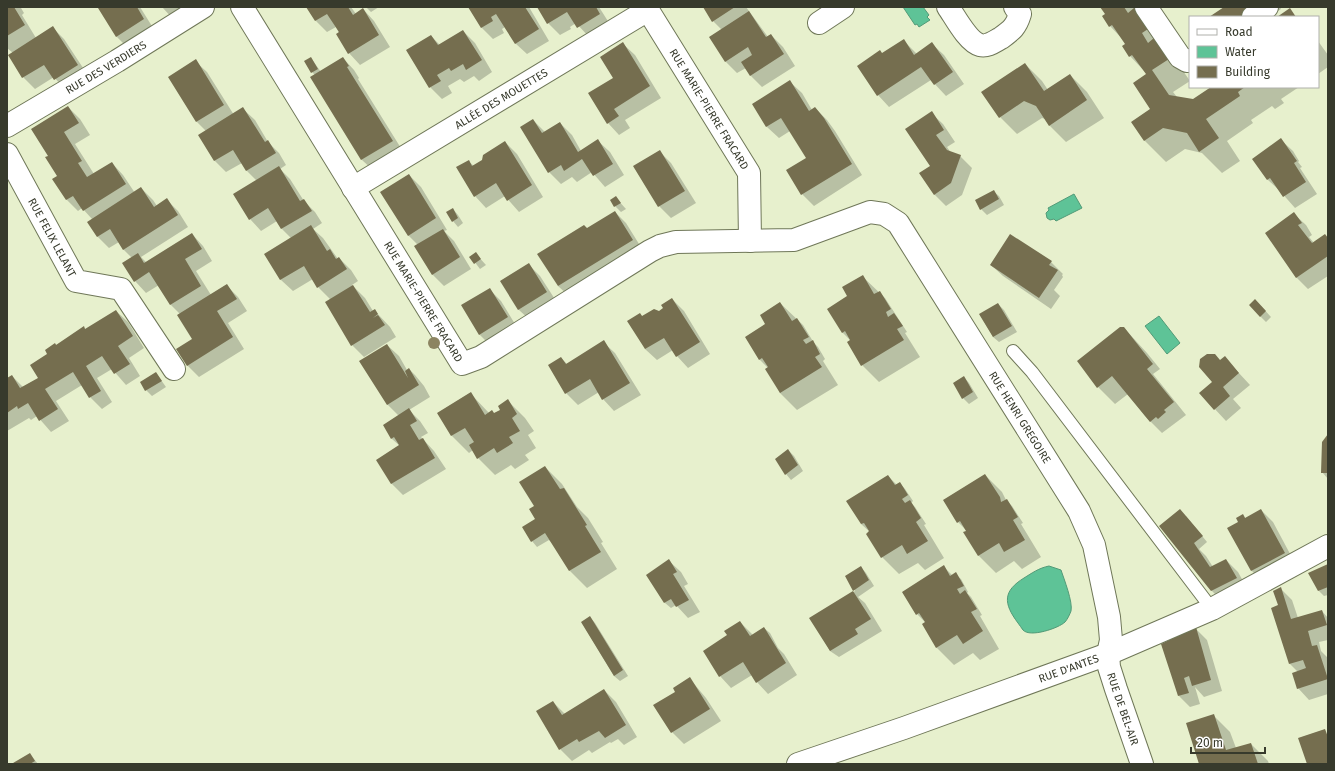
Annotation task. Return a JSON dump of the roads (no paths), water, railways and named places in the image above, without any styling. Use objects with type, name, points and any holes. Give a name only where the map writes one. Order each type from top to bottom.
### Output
[{"type":"street","name":"RUE DES VERDIERS","points":[[7,126],[117,61],[203,7]]},
{"type":"street","name":"RUE MARIE-PIERRE FRACARD","points":[[242,7],[462,364],[481,357],[643,255],[660,246],[676,242],[794,240],[870,212]]},
{"type":"street","points":[[819,23],[843,7]]},
{"type":"street","points":[[948,7],[971,40],[981,45],[990,44],[1011,31],[1017,23],[1020,14],[1015,7]]},
{"type":"street","points":[[1146,7],[1180,57],[1187,61],[1189,60]]},
{"type":"street","points":[[1254,16],[1267,7]]},
{"type":"street","name":"RUE MARIE-PIERRE FRACARD","points":[[647,8],[749,173],[750,241]]},
{"type":"street","name":"ALLÉE DES MOUETTES","points":[[353,188],[647,8]]},
{"type":"street","name":"RUE FELIX LELANT","points":[[7,154],[76,281],[121,289],[174,369]]},
{"type":"street","name":"RUE HENRI GREGOIRE","points":[[870,212],[884,214],[898,223],[1079,511],[1094,545],[1109,617],[1111,640],[1108,654]]},
{"type":"street","name":"RUE D'ANTES","points":[[798,764],[904,728],[1108,654],[1212,609],[1328,546]]},
{"type":"street","name":"RUE DE BEL-AIR","points":[[1108,654],[1109,667],[1142,764]]},
{"type":"lane","points":[[1013,350],[1032,372],[1212,609]]},
{"type":"water","points":[[903,7],[923,7],[929,15],[927,17],[930,20],[919,27],[917,24],[915,25]]},
{"type":"water","points":[[1074,194],[1082,208],[1056,221],[1054,219],[1050,220],[1047,218],[1046,213],[1049,210],[1048,208]]},
{"type":"water","points":[[1159,316],[1180,343],[1167,354],[1145,326]]},
{"type":"water","points":[[1049,566],[1061,570],[1070,596],[1071,611],[1065,622],[1057,627],[1038,633],[1027,632],[1022,629],[1013,616],[1008,603],[1009,593],[1017,583],[1024,578],[1039,569]]}]
